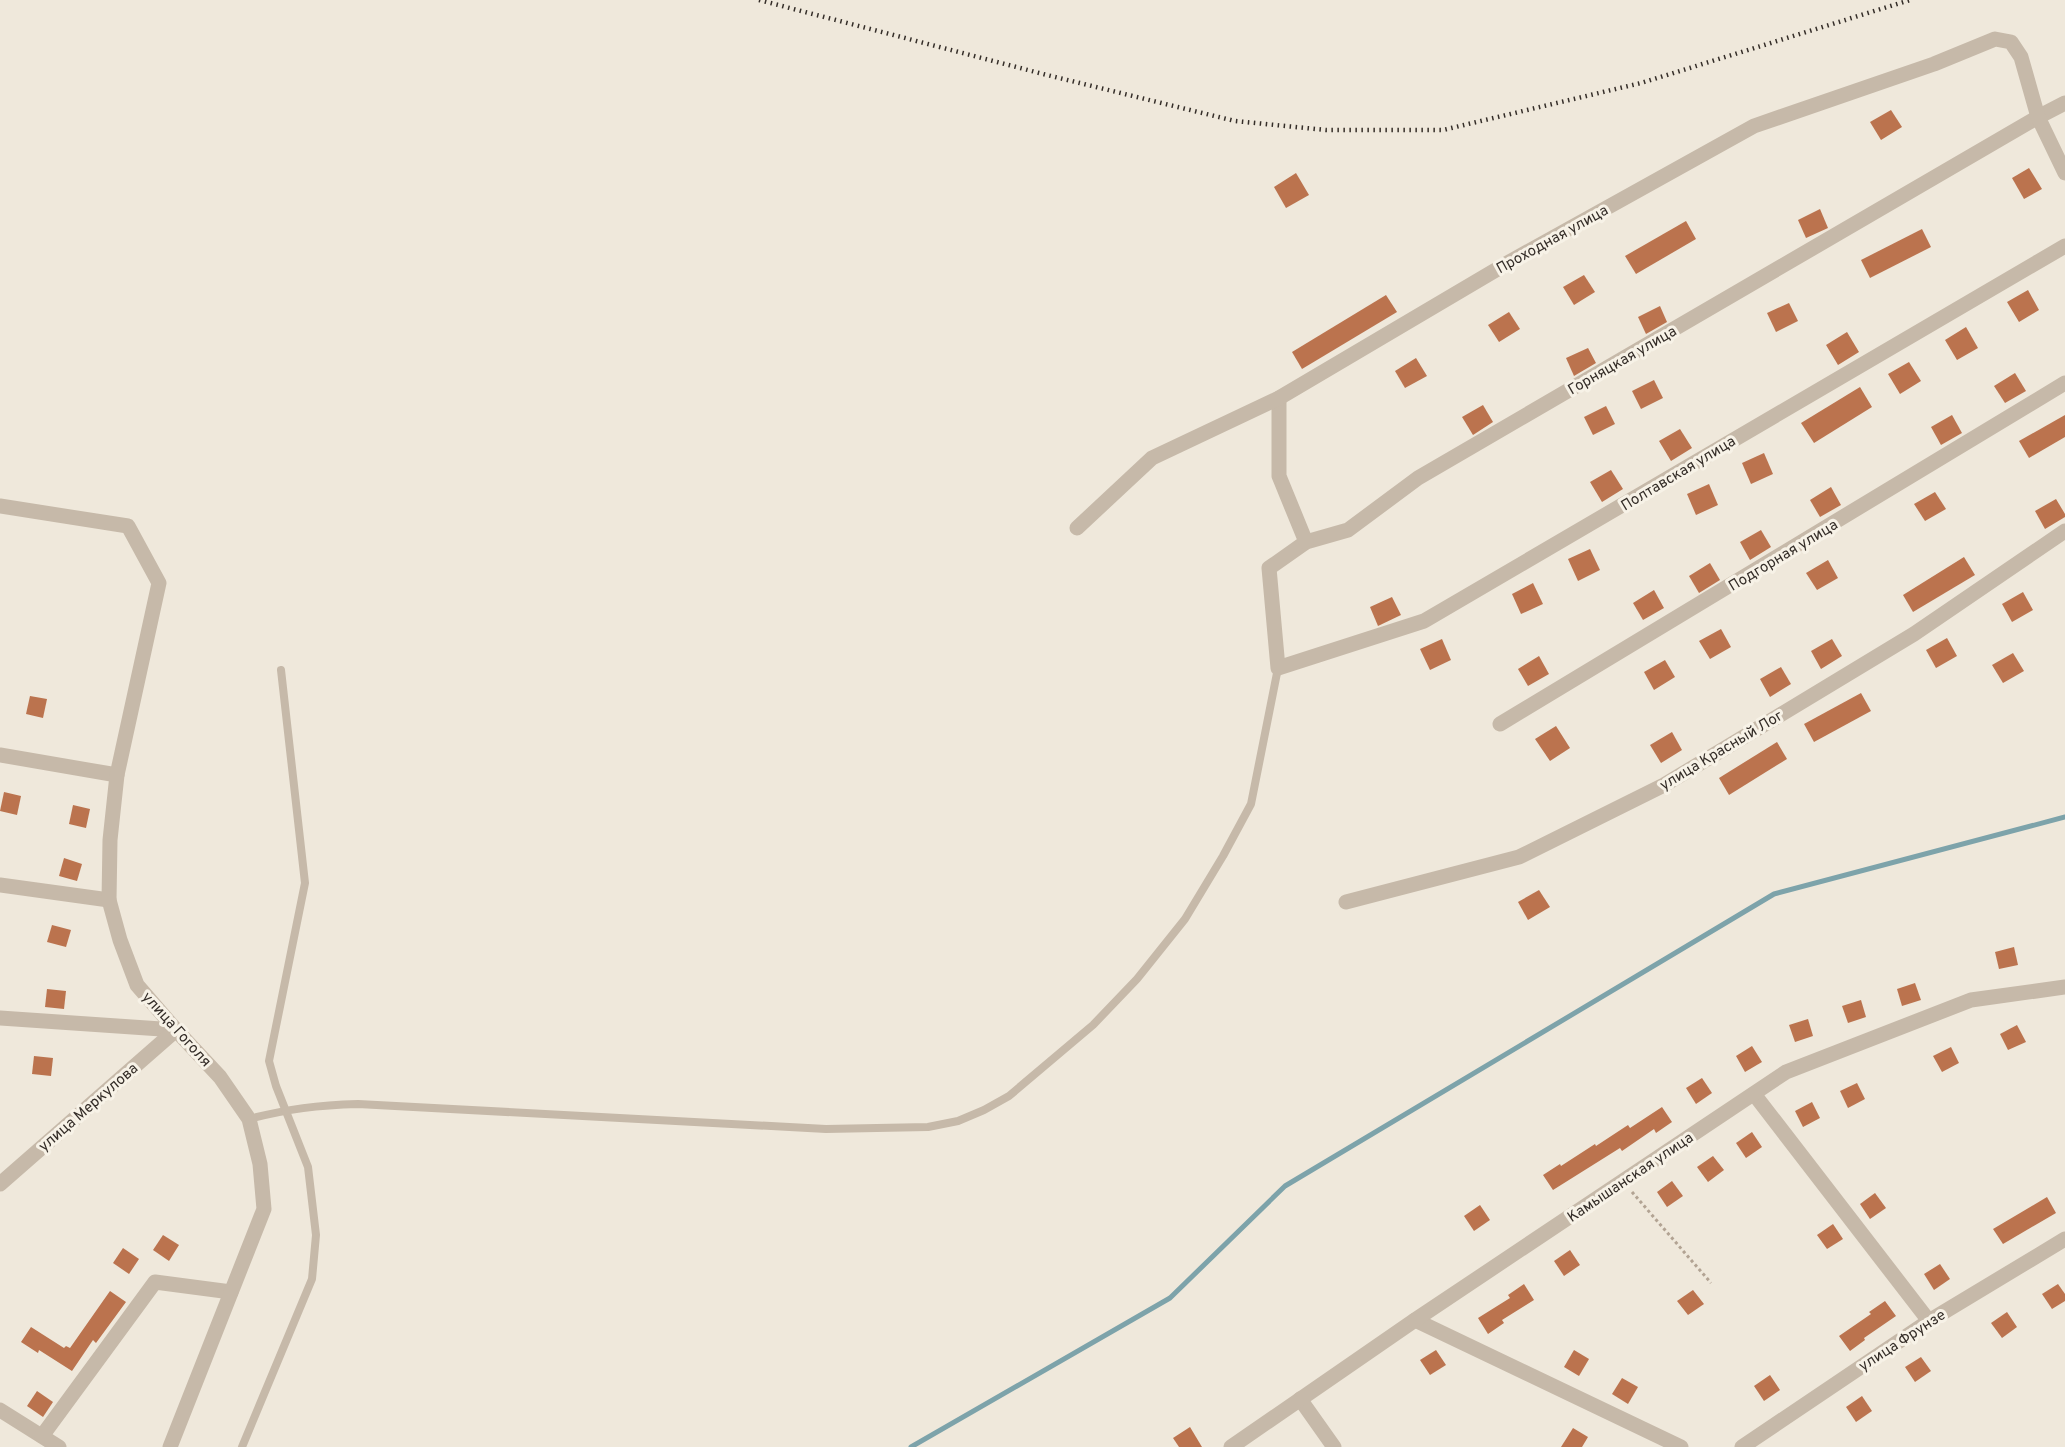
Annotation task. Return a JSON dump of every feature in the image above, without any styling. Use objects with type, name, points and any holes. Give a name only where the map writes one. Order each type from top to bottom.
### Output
[{"type":"street","name":"Проходная улица","points":[[1077,528],[1152,458],[1279,398],[1511,261],[1754,126],[1934,64],[1995,39],[2011,42],[2021,57],[2038,117]]},
{"type":"street","name":"Горняцкая улица","points":[[1278,668],[1269,568],[1306,542],[1348,530],[1418,478],[2065,103]]},
{"type":"street","points":[[2038,117],[2065,173]]},
{"type":"street","name":"Полтавская улица","points":[[1278,668],[1424,621],[2065,246]]},
{"type":"street","name":"Подгорная улица","points":[[1500,724],[2065,383]]},
{"type":"street","points":[[1279,398],[1279,476],[1306,542]]},
{"type":"street","name":"улица Гоголя","points":[[0,506],[128,526],[159,583],[117,775],[110,840],[109,900],[120,940],[138,985],[220,1077],[249,1119],[260,1164],[264,1209],[170,1447]]},
{"type":"street","name":"улица Красный Лог","points":[[1346,902],[1519,857],[1664,785],[1914,634],[2065,531]]},
{"type":"street","points":[[0,755],[117,775]]},
{"type":"street","points":[[0,885],[109,900]]},
{"type":"street","name":"Камышанская улица","points":[[1231,1447],[1414,1320],[1786,1072],[1971,1000],[2065,987]]},
{"type":"street","points":[[0,1018],[176,1030]]},
{"type":"street","name":"улица Меркулова","points":[[0,1184],[176,1030]]},
{"type":"street","points":[[1754,1094],[1929,1321]]},
{"type":"street","name":"улица Фрунзе","points":[[1742,1447],[1929,1321],[2065,1239]]},
{"type":"street","points":[[42,1436],[155,1282],[231,1292]]},
{"type":"street","points":[[1414,1320],[1682,1447]]},
{"type":"street","points":[[1300,1399],[1334,1447]]},
{"type":"street","points":[[0,1410],[59,1447]]},
{"type":"lane","points":[[249,1119],[320,1105],[378,1105],[826,1129],[928,1127],[958,1121],[984,1110],[1009,1096],[1092,1026],[1137,979],[1185,919],[1251,804],[1278,668]]},
{"type":"lane","points":[[242,1447],[312,1279],[316,1235],[308,1167],[276,1086],[269,1061],[305,883],[281,670]]},
{"type":"path","points":[[1623,1182],[1711,1283]]},
{"type":"building","points":[[1891,110],[1902,127],[1881,140],[1870,122]]},
{"type":"building","points":[[2029,168],[2042,189],[2024,199],[2012,178]]},
{"type":"building","points":[[1296,173],[1309,195],[1286,208],[1274,187]]},
{"type":"building","points":[[1820,209],[1828,228],[1806,238],[1798,220]]},
{"type":"building","points":[[1686,221],[1696,239],[1636,274],[1625,256]]},
{"type":"building","points":[[1922,229],[1931,247],[1870,278],[1861,260]]},
{"type":"building","points":[[1584,275],[1595,292],[1574,305],[1563,287]]},
{"type":"building","points":[[2028,290],[2039,310],[2019,322],[2007,302]]},
{"type":"building","points":[[1386,295],[1397,312],[1302,369],[1292,352]]},
{"type":"building","points":[[1789,303],[1798,321],[1776,332],[1767,313]]},
{"type":"building","points":[[1660,306],[1667,322],[1646,334],[1638,317]]},
{"type":"building","points":[[1509,312],[1520,329],[1499,342],[1488,325]]},
{"type":"building","points":[[1966,327],[1978,348],[1957,360],[1945,340]]},
{"type":"building","points":[[1847,332],[1859,352],[1838,365],[1826,345]]},
{"type":"building","points":[[1588,348],[1596,363],[1574,376],[1566,358]]},
{"type":"building","points":[[1416,358],[1427,376],[1405,388],[1395,371]]},
{"type":"building","points":[[1909,362],[1921,381],[1900,394],[1888,374]]},
{"type":"building","points":[[2015,373],[2026,391],[2005,403],[1994,386]]},
{"type":"building","points":[[1654,380],[1663,398],[1641,409],[1632,391]]},
{"type":"building","points":[[1860,387],[1872,407],[1814,443],[1801,423]]},
{"type":"building","points":[[1483,405],[1493,422],[1473,435],[1462,417]]},
{"type":"building","points":[[1606,406],[1615,424],[1593,435],[1584,417]]},
{"type":"building","points":[[1952,415],[1962,433],[1941,445],[1931,427]]},
{"type":"building","points":[[2065,415],[2065,437],[2029,458],[2019,441]]},
{"type":"building","points":[[1680,429],[1692,448],[1671,461],[1659,441]]},
{"type":"building","points":[[1764,453],[1773,474],[1751,484],[1742,463]]},
{"type":"building","points":[[1611,470],[1623,489],[1602,502],[1590,482]]},
{"type":"building","points":[[1709,484],[1718,505],[1696,515],[1687,494]]},
{"type":"building","points":[[1831,487],[1841,505],[1820,517],[1810,500]]},
{"type":"building","points":[[1935,492],[1946,509],[1925,521],[1914,504]]},
{"type":"building","points":[[2056,499],[2065,517],[2045,529],[2035,511]]},
{"type":"building","points":[[1761,530],[1771,547],[1750,560],[1740,542]]},
{"type":"building","points":[[1590,549],[1600,570],[1578,581],[1568,559]]},
{"type":"building","points":[[1964,557],[1975,575],[1913,612],[1903,595]]},
{"type":"building","points":[[1828,560],[1838,578],[1817,590],[1806,573]]},
{"type":"building","points":[[1710,563],[1720,580],[1699,593],[1689,576]]},
{"type":"building","points":[[1533,583],[1543,604],[1521,614],[1512,594]]},
{"type":"building","points":[[1654,590],[1664,608],[1643,620],[1633,603]]},
{"type":"building","points":[[2023,592],[2033,610],[2012,622],[2002,604]]},
{"type":"building","points":[[1392,597],[1401,615],[1378,626],[1370,607]]},
{"type":"building","points":[[1721,629],[1731,647],[1710,659],[1699,641]]},
{"type":"building","points":[[1947,638],[1957,656],[1936,668],[1926,650]]},
{"type":"building","points":[[1442,639],[1451,660],[1430,670],[1420,649]]},
{"type":"building","points":[[1832,639],[1842,656],[1821,669],[1811,651]]},
{"type":"building","points":[[2013,653],[2024,671],[2003,683],[1992,665]]},
{"type":"building","points":[[1539,656],[1549,674],[1528,686],[1518,669]]},
{"type":"building","points":[[1665,660],[1675,677],[1654,690],[1644,672]]},
{"type":"building","points":[[1781,667],[1791,684],[1770,697],[1760,679]]},
{"type":"building","points":[[1861,693],[1871,711],[1814,742],[1804,724]]},
{"type":"building","points":[[30,696],[47,699],[43,718],[26,714]]},
{"type":"building","points":[[1556,726],[1570,748],[1550,761],[1535,739]]},
{"type":"building","points":[[1672,732],[1682,750],[1661,763],[1650,745]]},
{"type":"building","points":[[1777,742],[1787,759],[1729,795],[1719,778]]},
{"type":"building","points":[[4,792],[21,796],[17,815],[0,811]]},
{"type":"building","points":[[73,805],[90,809],[86,828],[69,824]]},
{"type":"building","points":[[64,858],[82,864],[77,881],[59,876]]},
{"type":"building","points":[[1539,890],[1550,907],[1528,920],[1518,902]]},
{"type":"building","points":[[52,925],[71,930],[66,947],[47,942]]},
{"type":"building","points":[[2014,947],[2018,965],[1999,969],[1995,952]]},
{"type":"building","points":[[1915,983],[1921,1000],[1902,1006],[1897,989]]},
{"type":"building","points":[[47,989],[66,991],[64,1009],[45,1007]]},
{"type":"building","points":[[1861,1000],[1866,1017],[1848,1023],[1842,1006]]},
{"type":"building","points":[[1808,1019],[1813,1036],[1795,1042],[1789,1025]]},
{"type":"building","points":[[2017,1025],[2026,1042],[2008,1050],[2000,1034]]},
{"type":"building","points":[[1752,1046],[1762,1062],[1745,1072],[1736,1056]]},
{"type":"building","points":[[1951,1047],[1959,1063],[1942,1072],[1933,1056]]},
{"type":"building","points":[[34,1056],[53,1058],[51,1076],[32,1074]]},
{"type":"building","points":[[1702,1078],[1712,1093],[1696,1104],[1686,1088]]},
{"type":"building","points":[[1857,1083],[1865,1099],[1848,1108],[1840,1091]]},
{"type":"building","points":[[1812,1102],[1820,1118],[1803,1127],[1795,1111]]},
{"type":"building","points":[[1662,1107],[1672,1122],[1656,1133],[1654,1129],[1622,1151],[1620,1148],[1553,1190],[1543,1175],[1595,1144],[1596,1146],[1628,1125],[1630,1128]]},
{"type":"building","points":[[1752,1132],[1762,1147],[1746,1158],[1736,1143]]},
{"type":"building","points":[[1713,1156],[1724,1170],[1708,1182],[1697,1167]]},
{"type":"building","points":[[1672,1181],[1683,1196],[1667,1207],[1657,1192]]},
{"type":"building","points":[[1875,1193],[1886,1208],[1870,1219],[1860,1204]]},
{"type":"building","points":[[2047,1197],[2056,1213],[2003,1244],[1993,1229]]},
{"type":"building","points":[[1480,1205],[1490,1220],[1474,1231],[1464,1216]]},
{"type":"building","points":[[1833,1224],[1843,1239],[1827,1249],[1817,1235]]},
{"type":"building","points":[[163,1235],[179,1245],[169,1261],[153,1250]]},
{"type":"building","points":[[123,1248],[139,1259],[129,1274],[113,1263]]},
{"type":"building","points":[[1570,1250],[1580,1265],[1564,1276],[1554,1261]]},
{"type":"building","points":[[1940,1264],[1950,1279],[1934,1290],[1924,1274]]},
{"type":"building","points":[[1524,1284],[1534,1300],[1502,1320],[1504,1323],[1488,1334],[1478,1318],[1510,1298],[1508,1295]]},
{"type":"building","points":[[2058,1284],[2065,1294],[2065,1301],[2052,1309],[2042,1294]]},
{"type":"building","points":[[1693,1290],[1704,1304],[1688,1315],[1677,1301]]},
{"type":"building","points":[[110,1291],[126,1302],[96,1343],[93,1340],[72,1371],[39,1350],[38,1353],[21,1342],[31,1327],[64,1348],[66,1346],[70,1348]]},
{"type":"building","points":[[1885,1301],[1896,1316],[1864,1338],[1865,1340],[1850,1351],[1839,1336],[1871,1314],[1869,1312]]},
{"type":"building","points":[[2007,1312],[2017,1327],[2002,1338],[1991,1323]]},
{"type":"building","points":[[1436,1350],[1446,1365],[1430,1375],[1420,1360]]},
{"type":"building","points":[[1574,1350],[1589,1359],[1579,1376],[1564,1367]]},
{"type":"building","points":[[1921,1357],[1931,1371],[1915,1382],[1905,1367]]},
{"type":"building","points":[[1770,1375],[1780,1390],[1764,1401],[1754,1386]]},
{"type":"building","points":[[1622,1378],[1638,1387],[1628,1404],[1612,1394]]},
{"type":"building","points":[[37,1391],[53,1402],[43,1417],[27,1406]]},
{"type":"building","points":[[1862,1396],[1872,1411],[1856,1422],[1846,1407]]},
{"type":"building","points":[[1190,1427],[1202,1447],[1179,1447],[1173,1438]]},
{"type":"building","points":[[1573,1428],[1588,1437],[1582,1447],[1561,1447]]},
{"type":"waterway","points":[[911,1447],[1170,1298],[1285,1186],[1774,894],[2065,817]]},
{"type":"railway","points":[[759,0],[1235,121],[1326,130],[1443,130],[1641,83],[1910,0]]}]
